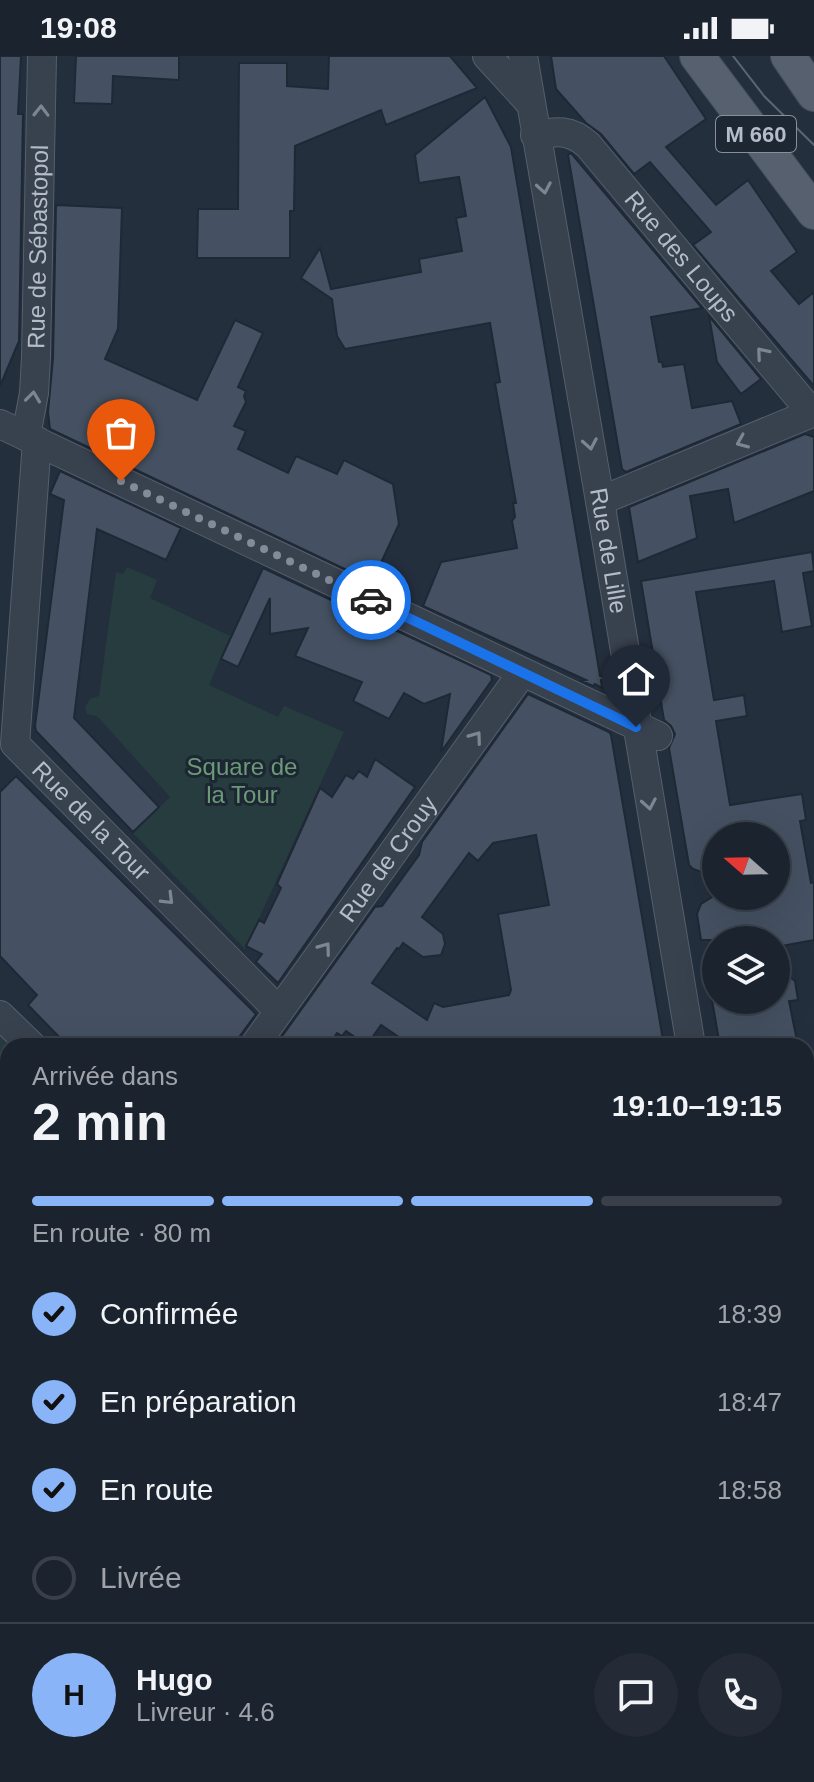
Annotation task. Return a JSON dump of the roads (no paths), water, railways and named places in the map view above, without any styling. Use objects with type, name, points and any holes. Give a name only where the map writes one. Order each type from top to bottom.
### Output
[{"type":"main road","name":"M 660","points":[[697,56],[814,212]]},
{"type":"main road","name":"M 660","points":[[788,56],[814,94]]},
{"type":"street","name":"Rue de Sébastopol","points":[[32,438],[42,56]]},
{"type":"street","points":[[487,56],[530,103]]},
{"type":"street","name":"Rue de Lille","points":[[523,56],[600,501],[647,731],[690,1038]]},
{"type":"street","name":"Rue des Loups","points":[[535,135],[569,132],[588,145],[813,412]]},
{"type":"street","points":[[600,501],[813,412]]},
{"type":"street","points":[[0,424],[647,731]]},
{"type":"street","name":"Rue de la Tour","points":[[32,438],[8,732],[279,1011]]},
{"type":"street","name":"Rue de Crouy","points":[[260,1038],[522,673]]},
{"type":"street","points":[[0,1015],[24,1038]]},
{"type":"tram line","points":[[733,56],[764,96],[814,145]]},
{"type":"park label","name":"Square de la Tour","points":[[242,781]]}]
